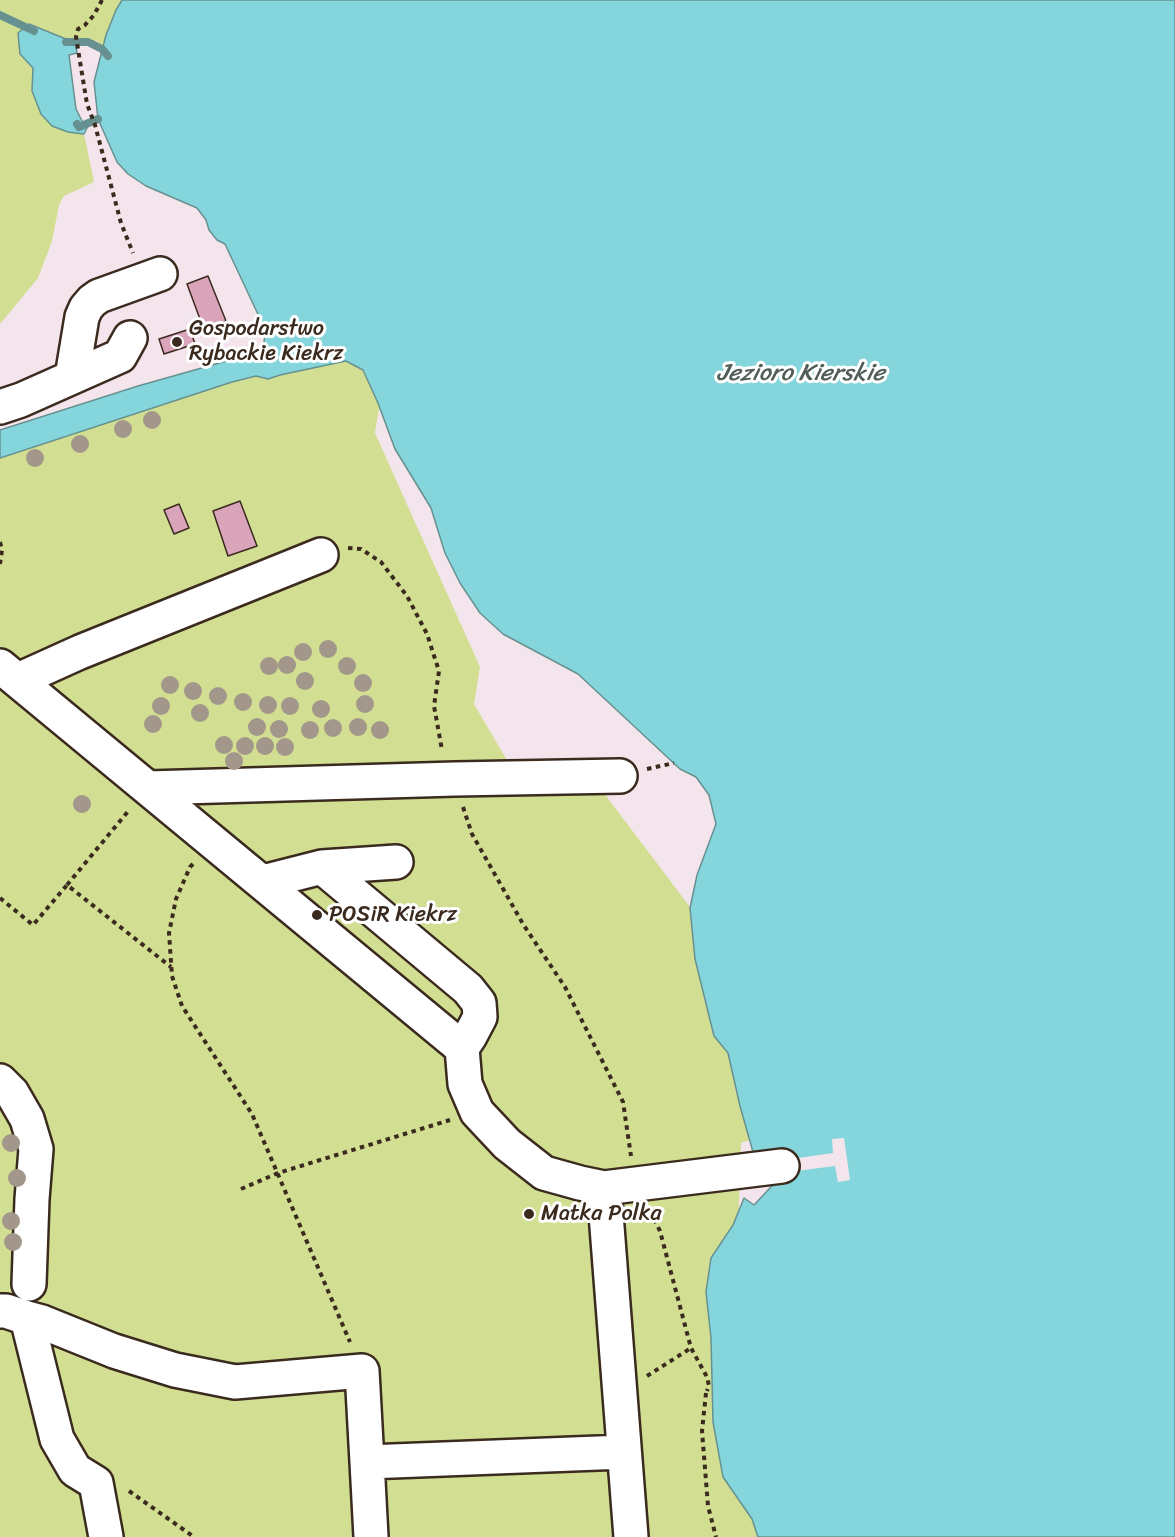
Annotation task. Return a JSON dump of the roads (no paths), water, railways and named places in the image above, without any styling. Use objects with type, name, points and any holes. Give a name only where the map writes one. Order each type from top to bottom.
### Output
[{"type":"lane","points":[[72,377],[82,317],[86,308],[99,296],[152,276]]},
{"type":"lane","points":[[0,407],[120,356],[130,338]]},
{"type":"lane","points":[[9,673],[80,652],[321,555]]},
{"type":"lane","points":[[9,673],[462,1048]]},
{"type":"lane","points":[[148,788],[620,776]]},
{"type":"lane","points":[[263,882],[322,867],[396,862]]},
{"type":"lane","points":[[322,867],[468,989],[479,1003],[480,1017],[462,1048],[465,1084],[477,1112],[507,1144],[544,1173],[580,1184],[620,1186],[782,1166]]},
{"type":"lane","points":[[0,1081],[12,1093],[27,1119],[36,1149],[29,1284]]},
{"type":"lane","points":[[620,1186],[620,1393],[631,1537]]},
{"type":"lane","points":[[14,1315],[42,1322],[114,1351],[175,1370],[235,1382],[362,1371],[371,1537]]},
{"type":"lane","points":[[14,1315],[57,1439],[75,1470],[96,1484],[106,1537]]},
{"type":"lane","points":[[367,1462],[624,1452]]},
{"type":"water","name":"Jezioro Kierskie","points":[[122,0],[1175,0],[1175,1537],[758,1537],[752,1519],[723,1477],[713,1422],[711,1338],[706,1292],[711,1258],[733,1225],[744,1198],[754,1205],[783,1174],[753,1152],[728,1053],[714,1036],[695,959],[690,908],[697,875],[716,824],[709,795],[696,777],[680,769],[578,674],[503,634],[480,613],[460,583],[445,553],[431,508],[395,449],[363,370],[346,361],[268,379],[256,376],[0,458],[0,430],[138,386],[237,358],[245,361],[260,349],[264,342],[263,325],[225,244],[217,240],[209,230],[206,220],[197,208],[146,186],[128,174],[117,162],[98,119],[94,82],[106,35]]},
{"type":"water","points":[[29,24],[66,39],[75,40],[77,53],[69,55],[76,109],[82,121],[88,126],[84,134],[68,132],[52,126],[41,114],[32,91],[33,68],[20,54],[18,33]]},
{"type":"waterway","points":[[0,15],[34,31]]},
{"type":"waterway","points":[[66,42],[88,42],[102,49],[108,56]]},
{"type":"waterway","points":[[77,124],[79,127],[98,119]]},
{"type":"place","name":"Gospodarstwo Rybackie Kiekrz","points":[[177,342]]},
{"type":"place","name":"POSiR Kiekrz","points":[[317,915]]},
{"type":"place","name":"Matka Polka","points":[[529,1214]]}]
